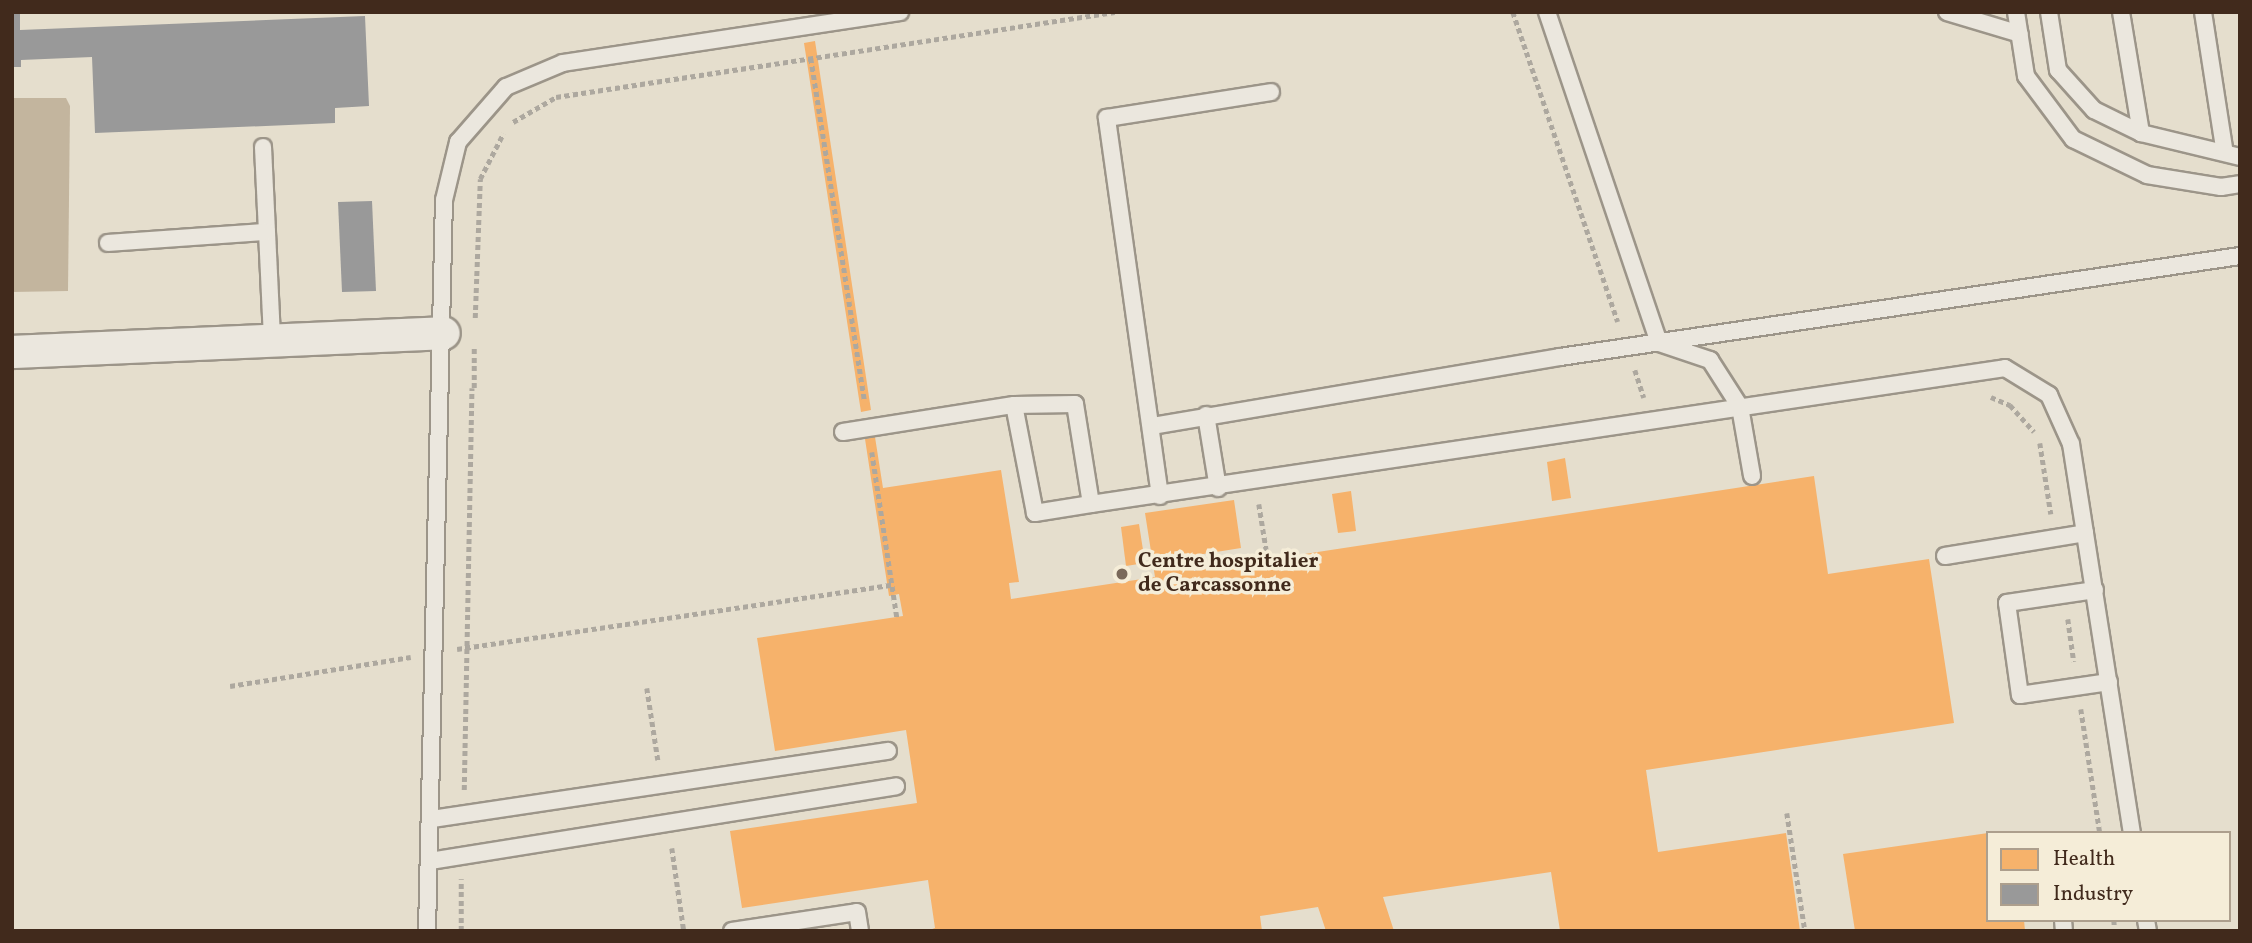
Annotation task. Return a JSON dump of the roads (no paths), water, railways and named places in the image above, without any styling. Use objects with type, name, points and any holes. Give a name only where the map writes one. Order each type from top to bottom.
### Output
[{"type":"street","points":[[12,352],[444,333]]},
{"type":"lane","points":[[427,931],[450,168],[468,125],[506,87],[564,63],[900,12]]},
{"type":"lane","points":[[1547,12],[1659,343]]},
{"type":"lane","points":[[1947,12],[2020,34]]},
{"type":"lane","points":[[2016,12],[2026,76],[2073,139],[2147,174],[2221,187],[2240,184]]},
{"type":"lane","points":[[2049,12],[2058,70],[2094,110],[2141,133],[2224,148],[2240,157]]},
{"type":"lane","points":[[2121,12],[2141,133]]},
{"type":"lane","points":[[2203,12],[2224,148]]},
{"type":"lane","points":[[1160,496],[1107,118],[1271,92]]},
{"type":"lane","points":[[263,147],[272,341]]},
{"type":"lane","points":[[108,243],[267,232]]},
{"type":"lane","points":[[1152,426],[1206,415],[1659,343],[2240,256]]},
{"type":"lane","points":[[1659,343],[1710,360],[1740,407],[1752,476]]},
{"type":"lane","points":[[1014,405],[1035,513],[1652,422],[1963,371],[2006,368],[2027,376],[2063,419],[2095,590],[2133,831]]},
{"type":"lane","points":[[843,432],[1014,405],[1075,404],[1091,505]]},
{"type":"lane","points":[[1206,415],[1218,488]]},
{"type":"lane","points":[[1945,556],[2085,533]]},
{"type":"lane","points":[[2095,590],[2007,603],[2020,695],[2109,682]]},
{"type":"lane","points":[[432,819],[888,751]]},
{"type":"lane","points":[[429,861],[896,786]]},
{"type":"lane","points":[[732,931],[857,912],[860,931]]},
{"type":"place","name":"Centre hospitalier de Carcassonne","points":[[1122,574]]}]
